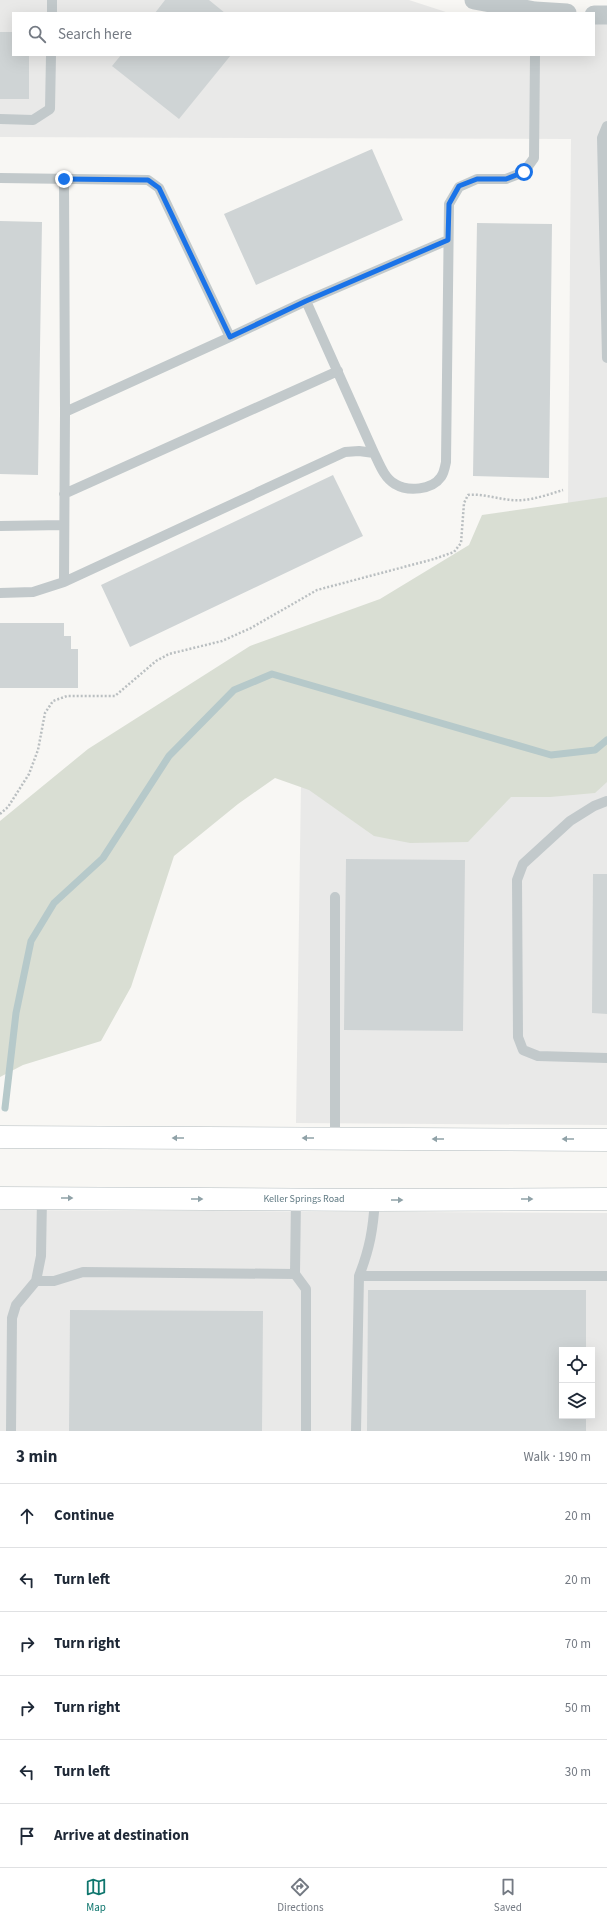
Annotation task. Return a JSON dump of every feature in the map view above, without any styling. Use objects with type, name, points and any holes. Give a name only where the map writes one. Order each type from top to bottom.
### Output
[{"type":"main road","points":[[0,1137],[607,1140]]},
{"type":"main road","name":"Keller Springs Road","points":[[0,1198],[374,1200],[607,1198]]},
{"type":"street","points":[[474,0],[535,12]]},
{"type":"street","points":[[595,15],[607,15]]},
{"type":"lane","points":[[52,0],[52,12]]},
{"type":"lane","points":[[0,119],[33,120],[50,109],[51,56]]},
{"type":"lane","points":[[306,301],[384,474],[394,484],[412,489],[431,486],[441,477],[446,462],[449,204],[459,186],[477,179],[506,179],[524,172],[534,158],[535,56]]},
{"type":"lane","points":[[607,126],[602,138],[607,358]]},
{"type":"lane","points":[[0,178],[148,180],[159,188],[230,337]]},
{"type":"lane","points":[[64,179],[66,412],[64,582]]},
{"type":"lane","points":[[66,412],[306,301],[448,240]]},
{"type":"lane","points":[[64,494],[338,372]]},
{"type":"lane","points":[[0,593],[33,592],[64,582],[345,452],[359,451],[374,453]]},
{"type":"lane","points":[[0,526],[64,525]]},
{"type":"lane","points":[[607,801],[594,806],[570,821],[523,864],[517,880],[518,1037],[523,1050],[538,1056],[607,1058]]},
{"type":"lane","points":[[335,897],[335,1138]]},
{"type":"lane","points":[[11,1431],[12,1318],[16,1305],[36,1281],[41,1256],[42,1198]]},
{"type":"lane","points":[[296,1199],[295,1274],[306,1289],[306,1431]]},
{"type":"lane","points":[[356,1431],[359,1276],[368,1252],[374,1224],[374,1200]]},
{"type":"lane","points":[[36,1281],[54,1281],[83,1272],[295,1274]]},
{"type":"lane","points":[[359,1276],[607,1276]]},
{"type":"path","points":[[0,814],[8,807],[29,774],[38,750],[45,713],[54,702],[67,696],[115,696],[156,661],[170,654],[222,641],[251,628],[317,590],[434,559],[454,552],[461,543],[464,503],[468,495],[477,494],[523,500],[563,490]]},
{"type":"shaded area","points":[[0,0],[409,0],[446,12],[12,12],[12,56],[595,56],[595,23],[607,23],[607,1125],[296,1123],[301,783],[562,779],[568,502],[571,139],[0,137]]},
{"type":"shaded area","points":[[607,497],[607,782],[595,793],[550,797],[511,797],[468,842],[410,843],[374,836],[309,790],[275,778],[238,804],[174,856],[131,987],[101,1041],[23,1065],[0,1077],[0,821],[88,749],[250,646],[380,599],[469,545],[482,515]]},
{"type":"shaded area","points":[[0,1210],[607,1213],[607,1431],[0,1431]]},
{"type":"building","points":[[165,0],[209,0],[224,12],[156,12]]},
{"type":"building","points":[[0,32],[12,32],[12,56],[29,56],[29,99],[0,99]]},
{"type":"building","points":[[120,56],[230,56],[179,119],[112,66]]},
{"type":"building","points":[[372,149],[403,220],[256,285],[224,214]]},
{"type":"building","points":[[0,221],[42,222],[38,475],[0,474]]},
{"type":"building","points":[[477,223],[552,224],[549,478],[473,476]]},
{"type":"building","points":[[333,475],[363,536],[130,647],[101,585]]},
{"type":"building","points":[[0,623],[64,623],[64,636],[71,636],[71,649],[78,649],[78,688],[0,688]]},
{"type":"building","points":[[346,859],[465,860],[463,1031],[344,1030]]},
{"type":"building","points":[[593,874],[607,874],[607,1014],[592,1013]]},
{"type":"building","points":[[368,1290],[586,1290],[586,1347],[559,1347],[559,1419],[586,1419],[586,1431],[367,1431]]},
{"type":"building","points":[[70,1310],[263,1311],[262,1431],[69,1431]]},
{"type":"waterway","points":[[5,1108],[16,1013],[31,941],[54,903],[103,858],[169,756],[234,690],[272,674],[551,755],[595,750],[607,740]]},
{"type":"route","points":[[64,179],[148,180],[159,188],[230,337],[306,301],[448,240],[449,204],[459,186],[477,179],[506,179],[524,172]]}]
